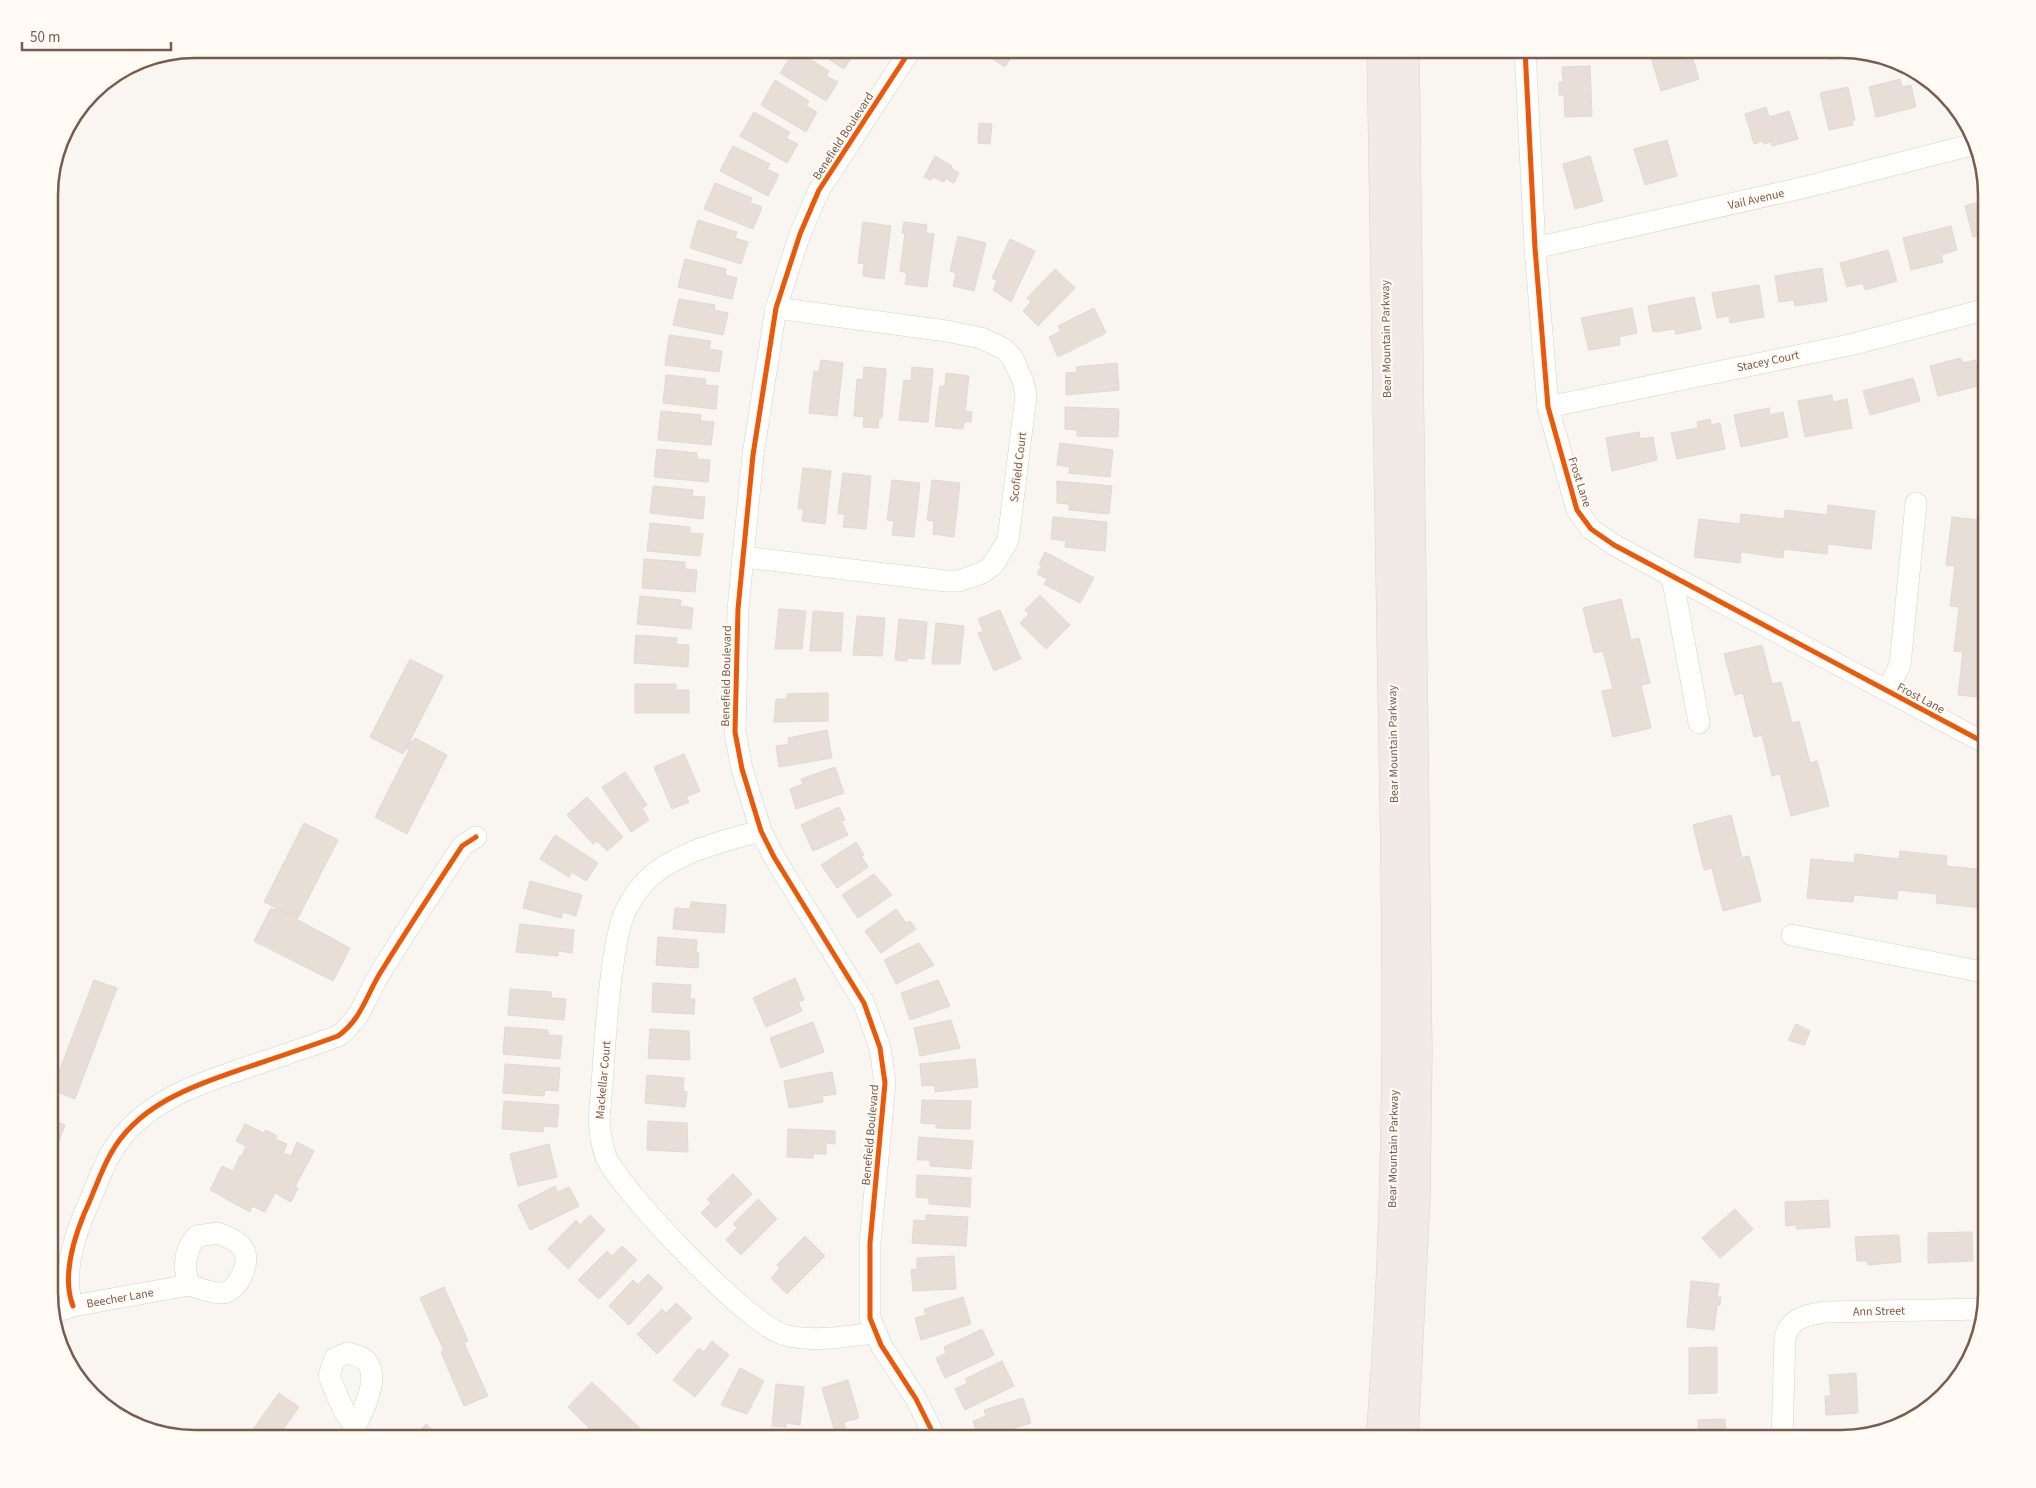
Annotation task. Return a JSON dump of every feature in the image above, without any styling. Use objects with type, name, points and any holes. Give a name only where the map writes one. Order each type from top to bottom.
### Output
[{"type":"highway","name":"Bear Mountain Parkway","points":[[1380,1430],[1392,1214],[1395,953],[1381,58]]},
{"type":"highway","name":"Bear Mountain Parkway","points":[[1404,1430],[1416,1197],[1418,1051],[1405,58]]},
{"type":"street","name":"Benefield Boulevard","points":[[905,58],[819,190],[800,234],[776,308],[754,454],[743,557],[738,609],[735,732],[742,769],[761,831],[774,857],[864,1003],[880,1048],[884,1083],[870,1243],[870,1318],[880,1345],[916,1400],[931,1430]]},
{"type":"street","name":"Frost Lane","points":[[1525,58],[1535,248],[1548,407],[1575,504],[1586,523],[1591,529],[1614,545],[1978,739]]},
{"type":"street","name":"Vail Avenue","points":[[1535,248],[1806,187],[1969,146]]},
{"type":"street","name":"Scofield Court","points":[[743,557],[959,581],[982,572],[993,565],[1001,553],[1008,540],[1014,498],[1026,396],[1018,366],[1004,349],[981,338],[946,331],[776,308]]},
{"type":"street","name":"Stacey Court","points":[[1548,407],[1854,344],[1978,310]]},
{"type":"street","points":[[1887,691],[1900,665],[1916,503]]},
{"type":"street","points":[[1672,576],[1699,723]]},
{"type":"street","name":"Mackellar Court","points":[[761,831],[724,840],[665,865],[645,882],[632,899],[621,925],[611,990],[599,1120],[600,1137],[606,1156],[620,1181],[709,1277],[757,1319],[783,1335],[809,1339],[876,1333]]},
{"type":"street","points":[[73,1306],[68,1293],[69,1271],[78,1229],[111,1154],[134,1124],[155,1107],[193,1086],[338,1036],[350,1028],[361,1012],[380,972],[462,846],[476,837]]},
{"type":"street","points":[[1792,935],[1978,971]]},
{"type":"street","name":"Beecher Lane","points":[[59,1311],[73,1306],[190,1285]]},
{"type":"street","name":"Ann Street","points":[[1782,1430],[1785,1337],[1788,1327],[1802,1316],[1826,1312],[1977,1309]]},
{"type":"building","points":[[790,58],[808,58],[829,71],[826,76],[838,82],[826,101],[780,73]]},
{"type":"building","points":[[827,58],[851,58],[844,69]]},
{"type":"building","points":[[991,58],[1010,58],[1005,67]]},
{"type":"building","points":[[1651,58],[1685,58],[1686,61],[1693,59],[1699,79],[1661,91]]},
{"type":"building","points":[[1590,66],[1592,116],[1565,117],[1564,95],[1559,95],[1559,82],[1563,82],[1562,67]]},
{"type":"building","points":[[1900,79],[1902,87],[1911,85],[1916,107],[1876,117],[1869,87]]},
{"type":"building","points":[[775,80],[809,101],[806,106],[817,112],[806,132],[761,105]]},
{"type":"building","points":[[1848,87],[1855,120],[1852,120],[1853,125],[1829,130],[1820,93]]},
{"type":"building","points":[[1766,107],[1769,117],[1789,111],[1798,139],[1772,146],[1771,142],[1764,144],[1763,141],[1754,144],[1745,114]]},
{"type":"building","points":[[754,112],[790,132],[786,138],[798,144],[787,163],[740,136]]},
{"type":"building","points":[[979,123],[992,124],[990,144],[978,143]]},
{"type":"building","points":[[1667,140],[1677,176],[1645,185],[1634,149]]},
{"type":"building","points":[[733,146],[770,164],[767,169],[779,175],[768,196],[720,171]]},
{"type":"building","points":[[935,156],[952,166],[951,168],[959,173],[954,183],[945,178],[944,182],[933,177],[931,180],[924,177]]},
{"type":"building","points":[[1590,156],[1603,201],[1575,209],[1563,164]]},
{"type":"building","points":[[715,183],[752,198],[750,203],[762,207],[753,229],[704,209]]},
{"type":"building","points":[[1978,202],[1978,236],[1973,237],[1965,206]]},
{"type":"building","points":[[698,220],[737,232],[735,238],[748,242],[741,264],[690,248]]},
{"type":"building","points":[[863,222],[891,226],[884,279],[863,276],[864,264],[858,263]]},
{"type":"building","points":[[904,222],[927,225],[926,233],[934,234],[927,287],[905,284],[907,273],[900,271],[905,233],[902,233]]},
{"type":"building","points":[[1951,226],[1957,250],[1941,255],[1943,262],[1911,270],[1903,238]]},
{"type":"building","points":[[958,236],[986,243],[974,291],[953,286],[956,273],[950,271]]},
{"type":"building","points":[[1010,239],[1035,251],[1011,302],[993,290],[997,281],[992,278]]},
{"type":"building","points":[[1888,250],[1897,281],[1865,290],[1863,283],[1847,287],[1840,263]]},
{"type":"building","points":[[685,259],[726,269],[725,275],[737,278],[732,299],[678,287]]},
{"type":"building","points":[[1822,268],[1827,301],[1795,306],[1794,300],[1779,302],[1775,276]]},
{"type":"building","points":[[1055,269],[1075,288],[1038,326],[1023,311],[1031,302],[1027,298]]},
{"type":"building","points":[[1759,285],[1764,317],[1730,323],[1729,316],[1717,318],[1712,293]]},
{"type":"building","points":[[1694,297],[1701,329],[1676,334],[1675,329],[1653,332],[1648,306]]},
{"type":"building","points":[[679,299],[715,305],[714,310],[728,313],[723,335],[673,325]]},
{"type":"building","points":[[1094,308],[1106,333],[1058,357],[1049,337],[1061,331],[1058,326]]},
{"type":"building","points":[[1632,308],[1637,333],[1619,337],[1620,345],[1589,350],[1581,318]]},
{"type":"building","points":[[669,335],[711,341],[709,349],[722,351],[719,372],[665,365]]},
{"type":"building","points":[[1961,358],[1963,363],[1975,360],[1978,371],[1978,386],[1938,396],[1930,366]]},
{"type":"building","points":[[821,360],[843,363],[837,416],[809,413],[814,371],[819,372]]},
{"type":"building","points":[[1117,363],[1119,390],[1066,395],[1066,373],[1077,372],[1076,367]]},
{"type":"building","points":[[864,367],[886,369],[882,418],[879,418],[878,428],[863,427],[864,417],[854,416],[857,379],[863,380]]},
{"type":"building","points":[[912,367],[933,369],[928,422],[899,420],[904,380],[911,381]]},
{"type":"building","points":[[946,373],[969,376],[965,411],[972,412],[971,422],[964,422],[963,429],[935,426],[940,386],[945,386]]},
{"type":"building","points":[[666,375],[706,379],[705,385],[718,386],[716,409],[663,403]]},
{"type":"building","points":[[1913,378],[1920,401],[1870,415],[1863,391]]},
{"type":"building","points":[[1832,395],[1833,402],[1847,399],[1852,428],[1805,437],[1798,401]]},
{"type":"building","points":[[1065,407],[1119,409],[1118,437],[1077,436],[1077,430],[1065,429]]},
{"type":"building","points":[[1769,408],[1770,415],[1783,412],[1788,437],[1741,447],[1734,415]]},
{"type":"building","points":[[661,411],[701,415],[700,421],[714,422],[711,445],[658,440]]},
{"type":"building","points":[[1710,419],[1711,425],[1720,423],[1725,449],[1677,459],[1671,433],[1698,428],[1697,422]]},
{"type":"building","points":[[1639,432],[1640,439],[1653,437],[1657,460],[1612,471],[1606,438]]},
{"type":"building","points":[[1060,443],[1113,450],[1110,477],[1069,473],[1070,467],[1057,465]]},
{"type":"building","points":[[657,449],[697,453],[697,459],[710,460],[708,482],[654,477]]},
{"type":"building","points":[[803,468],[831,471],[825,524],[802,521],[804,509],[798,509]]},
{"type":"building","points":[[843,473],[871,476],[866,529],[843,527],[845,514],[838,514]]},
{"type":"building","points":[[892,480],[920,483],[914,537],[892,535],[894,521],[887,520]]},
{"type":"building","points":[[932,480],[960,483],[954,537],[933,534],[934,521],[927,520]]},
{"type":"building","points":[[1057,481],[1112,486],[1109,514],[1069,510],[1069,504],[1057,503]]},
{"type":"building","points":[[653,486],[693,490],[692,496],[705,497],[703,519],[650,513]]},
{"type":"building","points":[[1828,505],[1875,511],[1871,549],[1828,544],[1827,554],[1784,549],[1783,558],[1741,552],[1740,563],[1694,557],[1699,519],[1740,524],[1741,514],[1784,519],[1785,510],[1827,515]]},
{"type":"building","points":[[1053,517],[1107,522],[1105,551],[1065,547],[1066,541],[1051,539]]},
{"type":"building","points":[[1952,517],[1978,520],[1978,697],[1958,695],[1963,652],[1954,651],[1959,607],[1950,606],[1955,566],[1946,565]]},
{"type":"building","points":[[650,523],[690,527],[690,533],[703,534],[700,556],[647,551]]},
{"type":"building","points":[[1045,552],[1094,578],[1080,603],[1044,584],[1047,579],[1037,574],[1042,565],[1039,564]]},
{"type":"building","points":[[644,559],[685,562],[685,569],[697,570],[695,592],[642,588]]},
{"type":"building","points":[[1040,595],[1070,625],[1046,649],[1020,623],[1029,614],[1025,610]]},
{"type":"building","points":[[640,596],[681,600],[680,606],[693,608],[691,629],[637,624]]},
{"type":"building","points":[[1621,599],[1631,640],[1639,638],[1650,683],[1641,685],[1651,728],[1613,737],[1602,691],[1613,689],[1603,651],[1594,653],[1583,608]]},
{"type":"building","points":[[779,609],[806,611],[802,649],[775,649]]},
{"type":"building","points":[[1000,610],[1021,659],[994,671],[978,633],[983,631],[978,619]]},
{"type":"building","points":[[813,611],[843,613],[841,651],[810,651]]},
{"type":"building","points":[[857,616],[885,618],[882,656],[853,655]]},
{"type":"building","points":[[899,619],[927,622],[924,659],[908,658],[907,661],[895,660]]},
{"type":"building","points":[[936,623],[964,626],[960,664],[932,664]]},
{"type":"building","points":[[636,635],[677,638],[676,644],[689,645],[688,667],[634,663]]},
{"type":"building","points":[[1762,645],[1772,684],[1781,682],[1792,723],[1799,721],[1810,763],[1817,761],[1829,806],[1791,816],[1780,774],[1772,776],[1762,735],[1754,737],[1743,693],[1735,695],[1724,654]]},
{"type":"building","points":[[410,659],[443,676],[403,754],[370,737]]},
{"type":"building","points":[[635,684],[676,684],[676,690],[689,690],[689,713],[635,713]]},
{"type":"building","points":[[828,693],[828,721],[774,722],[776,699],[787,699],[787,694]]},
{"type":"building","points":[[827,730],[832,758],[779,767],[776,746],[789,744],[788,738]]},
{"type":"building","points":[[415,738],[447,755],[407,834],[375,817],[409,750],[406,749],[410,741],[412,742]]},
{"type":"building","points":[[684,754],[700,791],[686,797],[689,802],[672,809],[654,767]]},
{"type":"building","points":[[835,767],[844,793],[796,809],[790,789],[803,784],[801,779]]},
{"type":"building","points":[[625,772],[647,805],[642,808],[649,820],[631,832],[602,787]]},
{"type":"building","points":[[587,797],[623,837],[607,851],[597,841],[593,844],[567,815]]},
{"type":"building","points":[[839,807],[845,820],[841,821],[848,835],[813,851],[801,825]]},
{"type":"building","points":[[1731,815],[1742,858],[1749,856],[1761,901],[1723,911],[1712,868],[1704,870],[1693,825]]},
{"type":"building","points":[[304,823],[338,840],[298,918],[264,902]]},
{"type":"building","points":[[555,835],[598,863],[586,881],[572,872],[569,877],[540,859]]},
{"type":"building","points":[[856,842],[864,855],[861,856],[868,867],[837,888],[821,865]]},
{"type":"building","points":[[1900,851],[1947,856],[1946,866],[1978,869],[1978,908],[1936,903],[1937,894],[1898,890],[1897,899],[1854,895],[1853,902],[1807,898],[1811,859],[1854,863],[1855,854],[1899,859]]},
{"type":"building","points":[[874,874],[892,895],[858,918],[842,895]]},
{"type":"building","points":[[530,881],[582,895],[576,916],[563,912],[561,918],[523,908]]},
{"type":"building","points":[[691,902],[726,905],[724,933],[673,929],[675,908],[690,909]]},
{"type":"building","points":[[271,908],[275,910],[276,908],[350,948],[333,981],[254,941]]},
{"type":"building","points":[[896,909],[906,923],[910,921],[916,929],[881,953],[865,931]]},
{"type":"building","points":[[520,924],[574,930],[572,953],[558,951],[558,956],[516,952]]},
{"type":"building","points":[[658,937],[697,940],[696,952],[699,953],[698,968],[656,965]]},
{"type":"building","points":[[919,943],[934,965],[896,984],[884,960]]},
{"type":"building","points":[[795,978],[804,1000],[798,1002],[802,1011],[766,1027],[753,998]]},
{"type":"building","points":[[94,980],[117,988],[75,1099],[58,1092],[58,1074]]},
{"type":"building","points":[[938,980],[950,1006],[910,1020],[901,993]]},
{"type":"building","points":[[653,983],[691,985],[690,999],[695,999],[694,1014],[652,1012]]},
{"type":"building","points":[[510,989],[551,992],[551,998],[566,999],[564,1020],[508,1015]]},
{"type":"building","points":[[951,1020],[960,1048],[920,1056],[914,1028]]},
{"type":"building","points":[[813,1022],[824,1052],[781,1068],[770,1038]]},
{"type":"building","points":[[1796,1024],[1810,1031],[1804,1045],[1788,1040]]},
{"type":"building","points":[[505,1027],[548,1030],[548,1035],[562,1036],[560,1059],[503,1054]]},
{"type":"building","points":[[650,1029],[689,1031],[690,1060],[648,1058]]},
{"type":"building","points":[[975,1059],[978,1087],[935,1092],[935,1085],[922,1086],[920,1064]]},
{"type":"building","points":[[505,1064],[560,1068],[558,1091],[545,1090],[544,1096],[503,1093]]},
{"type":"building","points":[[832,1072],[836,1094],[822,1096],[823,1102],[789,1108],[784,1081]]},
{"type":"building","points":[[647,1075],[684,1078],[683,1091],[687,1092],[685,1107],[645,1103]]},
{"type":"building","points":[[922,1100],[971,1101],[970,1129],[936,1128],[936,1124],[921,1123]]},
{"type":"building","points":[[504,1101],[559,1105],[557,1127],[544,1126],[543,1132],[502,1129]]},
{"type":"building","points":[[648,1121],[687,1123],[688,1152],[647,1150]]},
{"type":"building","points":[[58,1122],[65,1125],[58,1143]]},
{"type":"building","points":[[245,1124],[264,1133],[266,1130],[277,1136],[275,1139],[287,1144],[283,1153],[291,1156],[297,1142],[314,1151],[295,1187],[298,1188],[291,1202],[275,1193],[265,1212],[252,1206],[250,1212],[210,1190],[222,1166],[233,1171],[240,1156],[242,1156],[246,1146],[236,1141]]},
{"type":"building","points":[[788,1129],[835,1131],[835,1144],[826,1143],[826,1154],[813,1154],[813,1158],[787,1157]]},
{"type":"building","points":[[919,1137],[973,1141],[971,1169],[930,1166],[930,1160],[917,1160]]},
{"type":"building","points":[[549,1144],[557,1177],[518,1186],[510,1154]]},
{"type":"building","points":[[733,1174],[752,1194],[716,1228],[701,1213],[711,1203],[707,1199]]},
{"type":"building","points":[[917,1175],[971,1178],[970,1207],[929,1204],[929,1198],[916,1197]]},
{"type":"building","points":[[555,1186],[558,1192],[569,1187],[579,1206],[530,1230],[518,1205]]},
{"type":"building","points":[[758,1199],[777,1219],[741,1255],[726,1240],[737,1228],[733,1224]]},
{"type":"building","points":[[1828,1200],[1830,1227],[1797,1229],[1797,1225],[1786,1226],[1785,1202]]},
{"type":"building","points":[[1735,1209],[1753,1229],[1720,1258],[1702,1238]]},
{"type":"building","points":[[590,1215],[605,1230],[568,1269],[548,1249],[576,1220],[580,1225]]},
{"type":"building","points":[[926,1215],[968,1217],[966,1246],[912,1243],[914,1220],[926,1221]]},
{"type":"building","points":[[1972,1232],[1973,1261],[1928,1263],[1928,1233]]},
{"type":"building","points":[[1899,1235],[1901,1262],[1868,1265],[1868,1261],[1857,1261],[1855,1237]]},
{"type":"building","points":[[805,1236],[825,1256],[787,1294],[771,1278],[780,1268],[777,1265]]},
{"type":"building","points":[[622,1246],[637,1260],[599,1299],[578,1280],[607,1251],[612,1256]]},
{"type":"building","points":[[954,1256],[956,1289],[913,1291],[911,1270],[917,1269],[917,1258]]},
{"type":"building","points":[[648,1274],[663,1288],[629,1325],[609,1306],[633,1280],[638,1285]]},
{"type":"building","points":[[1691,1281],[1719,1284],[1717,1297],[1721,1297],[1720,1305],[1717,1305],[1714,1330],[1687,1327]]},
{"type":"building","points":[[444,1287],[468,1341],[464,1343],[488,1396],[464,1406],[441,1352],[444,1351],[420,1298]]},
{"type":"building","points":[[963,1297],[971,1324],[921,1340],[915,1318],[926,1315],[924,1309]]},
{"type":"building","points":[[676,1303],[692,1318],[657,1354],[637,1334],[662,1309],[666,1313]]},
{"type":"building","points":[[982,1329],[994,1355],[945,1378],[936,1358],[946,1353],[944,1347]]},
{"type":"building","points":[[712,1341],[729,1355],[695,1397],[673,1380],[699,1348],[704,1352]]},
{"type":"building","points":[[1717,1347],[1717,1393],[1689,1394],[1689,1348]]},
{"type":"building","points":[[1002,1361],[1014,1386],[965,1410],[955,1389],[968,1383],[965,1379]]},
{"type":"building","points":[[740,1368],[764,1381],[747,1414],[721,1405]]},
{"type":"building","points":[[1856,1373],[1858,1413],[1826,1415],[1825,1396],[1831,1396],[1829,1375]]},
{"type":"building","points":[[848,1380],[859,1418],[844,1422],[846,1430],[834,1430],[822,1388]]},
{"type":"building","points":[[592,1382],[642,1430],[597,1430],[595,1428],[591,1430],[568,1407]]},
{"type":"building","points":[[776,1384],[804,1387],[800,1425],[786,1423],[786,1427],[772,1426]]},
{"type":"building","points":[[279,1393],[299,1407],[282,1430],[252,1430]]},
{"type":"building","points":[[1023,1398],[1031,1423],[1008,1430],[976,1430],[973,1421],[986,1416],[984,1410]]},
{"type":"building","points":[[1725,1419],[1726,1430],[1698,1430],[1698,1420]]},
{"type":"building","points":[[426,1424],[433,1430],[421,1430]]},
{"type":"cycle path","points":[[905,58],[819,190],[800,234],[776,308],[753,455],[738,609],[735,732],[742,769],[761,831],[774,857],[864,1003],[880,1048],[885,1083],[870,1243],[870,1318],[881,1345],[916,1399],[932,1430]]},
{"type":"cycle path","points":[[1525,58],[1535,248],[1548,407],[1577,510],[1591,529],[1614,545],[1978,739]]},
{"type":"cycle path","points":[[73,1306],[70,1295],[69,1272],[76,1236],[103,1169],[122,1137],[152,1109],[189,1089],[338,1036],[359,1014],[382,970],[462,846],[476,837]]}]
